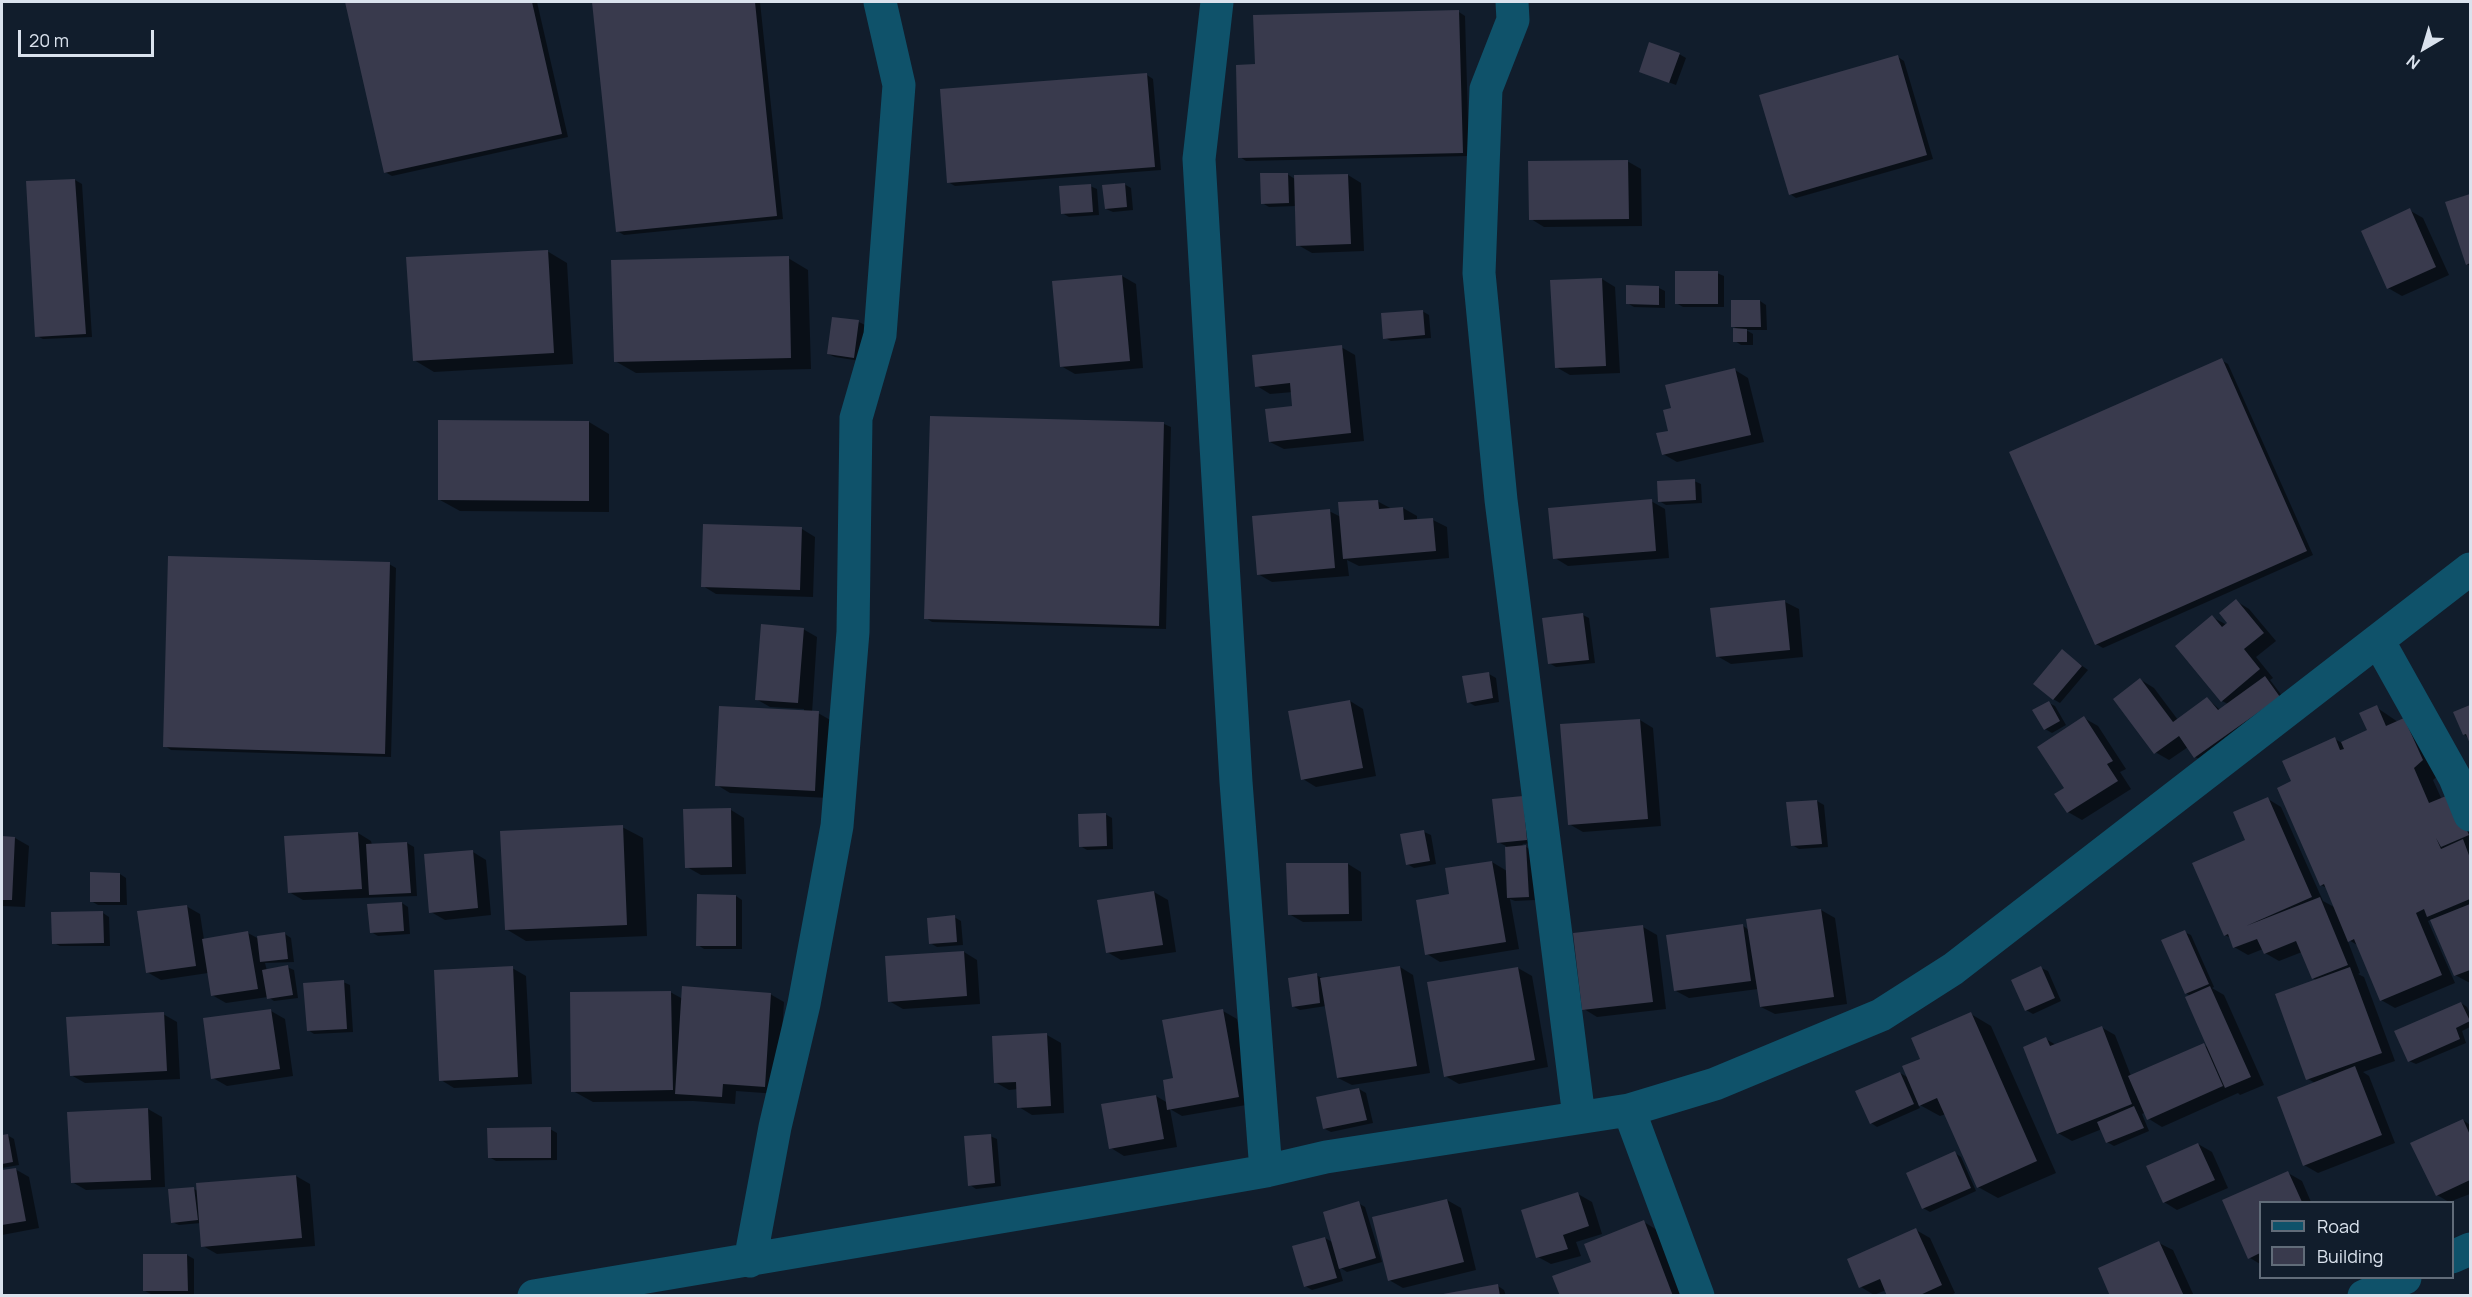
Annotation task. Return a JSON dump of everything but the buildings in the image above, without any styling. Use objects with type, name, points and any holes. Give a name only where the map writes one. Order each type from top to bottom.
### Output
[{"type":"street","points":[[750,1261],[775,1127],[804,1004],[837,826],[853,632],[856,418],[880,335],[899,85],[880,2]]},
{"type":"street","points":[[1216,2],[1199,159],[1236,782],[1266,1171]]},
{"type":"street","points":[[1512,2],[1513,20],[1486,89],[1479,273],[1501,500],[1579,1117]]},
{"type":"street","points":[[534,1296],[750,1261],[1266,1171],[1326,1157],[1629,1110],[1715,1084],[1881,1015],[1953,969],[2379,642],[2470,569]]},
{"type":"street","points":[[2379,642],[2455,778],[2470,815]]},
{"type":"street","points":[[1629,1110],[1698,1296]]},
{"type":"street","points":[[2454,1256],[2470,1249]]},
{"type":"street","points":[[2364,1296],[2403,1279]]}]
